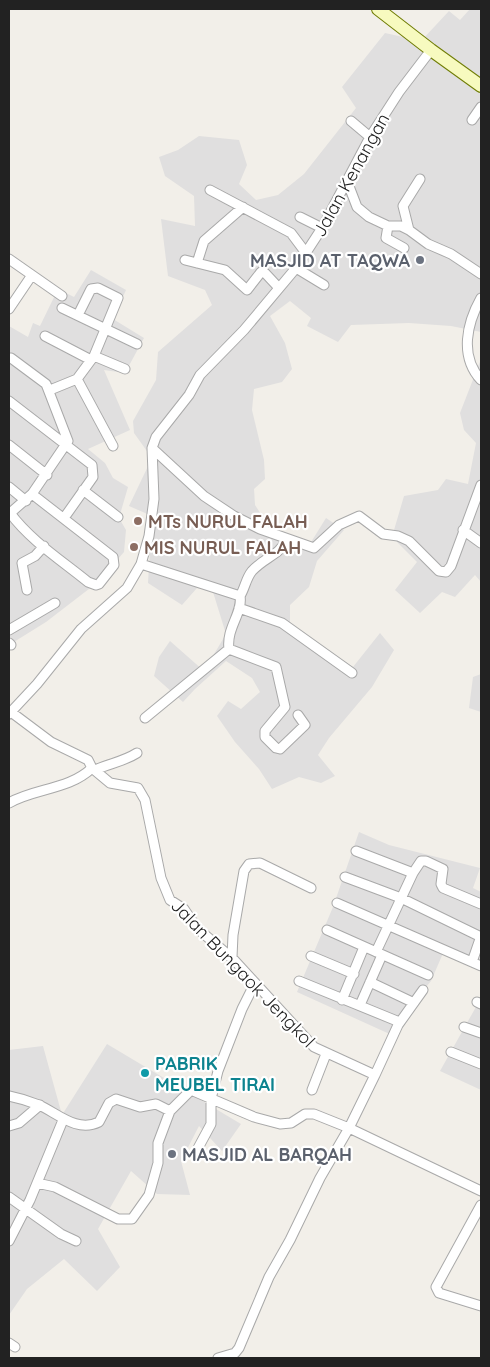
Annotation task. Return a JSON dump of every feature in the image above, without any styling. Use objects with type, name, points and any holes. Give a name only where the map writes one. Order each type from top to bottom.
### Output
[{"type":"street","points":[[378,9],[481,86]]},
{"type":"street","name":"Jalan Kenangan","points":[[152,448],[156,438],[189,395],[200,375],[244,330],[296,268],[322,228],[370,137],[399,92],[431,50]]},
{"type":"street","points":[[472,120],[481,106]]},
{"type":"street","points":[[351,121],[370,137]]},
{"type":"street","points":[[409,230],[403,206],[420,179]]},
{"type":"street","points":[[347,181],[357,206],[369,216],[388,226],[401,226],[409,230],[428,244],[451,254],[481,274]]},
{"type":"street","points":[[210,190],[244,206],[292,233],[306,253]]},
{"type":"street","points":[[197,263],[204,241],[244,206]]},
{"type":"street","points":[[300,217],[322,228]]},
{"type":"street","points":[[388,226],[386,238],[404,248]]},
{"type":"street","points":[[9,259],[62,296]]},
{"type":"street","points":[[184,260],[225,270],[247,290],[262,272],[278,288]]},
{"type":"street","points":[[296,268],[324,285]]},
{"type":"street","points":[[9,309],[32,275]]},
{"type":"street","points":[[50,390],[77,379],[93,358],[118,302],[114,296],[98,288],[91,289],[78,316]]},
{"type":"street","points":[[481,298],[470,319],[467,333],[469,354],[474,370],[481,380]]},
{"type":"street","points":[[62,308],[137,344]]},
{"type":"street","points":[[45,336],[124,370]]},
{"type":"street","points":[[9,359],[42,380],[50,390],[68,441],[47,475],[29,498],[9,514],[22,529],[92,585],[99,584],[114,565],[113,557],[64,518],[29,498],[9,487]]},
{"type":"street","points":[[77,379],[113,446]]},
{"type":"street","points":[[9,400],[67,445],[93,468],[93,477],[64,518]]},
{"type":"street","points":[[9,445],[47,475]]},
{"type":"street","points":[[152,448],[204,496],[260,529],[314,548],[339,525],[359,516],[383,534],[398,536],[409,541],[439,571],[446,572],[451,566],[481,485]]},
{"type":"street","points":[[10,713],[37,684],[81,630],[128,588],[141,564],[149,536],[154,499],[152,448]]},
{"type":"street","points":[[83,490],[118,517]]},
{"type":"street","points":[[463,530],[481,542]]},
{"type":"street","points":[[229,649],[228,634],[239,608],[240,596],[253,570],[267,557],[280,552],[287,540]]},
{"type":"street","points":[[27,590],[22,563],[35,556],[44,546]]},
{"type":"street","points":[[141,564],[240,596]]},
{"type":"street","points":[[10,626],[55,603]]},
{"type":"street","points":[[239,608],[282,623],[352,673]]},
{"type":"street","points":[[229,649],[276,668],[285,710],[265,734],[265,737],[276,748],[280,749],[304,727],[304,722],[298,715]]},
{"type":"street","points":[[145,718],[229,649]]},
{"type":"street","name":"Jalan Bungaok Jengkol","points":[[10,713],[51,742],[88,760],[93,769],[110,783],[138,788],[142,793],[165,892],[170,900],[184,909],[200,931],[232,957],[314,1047],[375,1076]]},
{"type":"street","points":[[9,803],[20,797],[84,776],[93,769],[113,762],[122,762],[137,753]]},
{"type":"street","points":[[356,851],[413,873]]},
{"type":"street","points":[[360,1006],[390,925],[417,864],[423,860],[442,868],[444,872],[442,887],[481,904]]},
{"type":"street","points":[[232,957],[233,934],[244,871],[249,864],[260,863],[311,888]]},
{"type":"street","points":[[337,903],[477,964],[481,937],[401,898],[346,877]]},
{"type":"street","points":[[327,930],[428,975]]},
{"type":"street","points":[[342,1000],[364,947]]},
{"type":"street","points":[[311,956],[354,974]]},
{"type":"street","points":[[299,981],[397,1021]]},
{"type":"street","points":[[370,982],[410,1001]]},
{"type":"street","points":[[197,1150],[211,1124],[211,1099],[218,1071],[242,1009],[255,983]]},
{"type":"street","points":[[218,1358],[235,1353],[239,1348],[268,1277],[290,1240],[320,1178],[349,1128],[398,1025],[424,990]]},
{"type":"street","points":[[464,1027],[481,1033]]},
{"type":"street","points":[[450,1052],[481,1064]]},
{"type":"street","points":[[312,1090],[326,1054]]},
{"type":"street","points":[[37,1182],[55,1187],[118,1219],[132,1219],[149,1195],[158,1163],[158,1143],[170,1111],[191,1090],[254,1118],[275,1123],[291,1123],[301,1115],[309,1113],[349,1128],[481,1191]]},
{"type":"street","points":[[9,1096],[40,1105],[63,1120],[82,1124],[96,1124],[102,1118],[109,1103],[116,1099],[140,1107],[156,1104],[170,1111]]},
{"type":"street","points":[[9,1126],[18,1123],[40,1105]]},
{"type":"street","points":[[9,1240],[37,1182],[63,1120]]},
{"type":"street","points":[[9,1197],[24,1210],[61,1234],[76,1241]]},
{"type":"street","points":[[481,1205],[436,1287],[439,1293],[481,1306]]},
{"type":"shaded area","points":[[470,9],[481,9],[481,332],[451,326],[409,323],[351,325],[338,342],[307,326],[311,318],[290,301],[270,316],[285,343],[292,369],[282,382],[254,389],[252,410],[264,460],[265,479],[254,489],[255,505],[270,528],[308,547],[326,518],[344,530],[317,561],[309,587],[290,605],[290,625],[353,667],[380,633],[394,650],[372,687],[329,738],[318,755],[335,776],[321,783],[299,777],[272,789],[259,769],[235,742],[217,716],[228,701],[241,709],[260,692],[252,678],[226,661],[183,702],[154,676],[159,657],[170,641],[204,671],[226,634],[213,592],[197,588],[182,605],[148,583],[152,516],[129,506],[150,462],[149,454],[134,433],[133,421],[156,380],[158,352],[212,305],[205,290],[168,276],[161,219],[195,226],[194,196],[165,176],[159,157],[178,150],[199,136],[239,140],[247,165],[239,184],[256,200],[278,195],[304,174],[356,108],[342,87],[385,33],[421,41],[449,11],[460,20]]},
{"type":"shaded area","points":[[91,270],[126,290],[113,319],[144,338],[125,373],[104,370],[130,430],[88,449],[105,463],[113,478],[128,487],[119,518],[126,530],[124,552],[98,582],[46,622],[9,645],[9,326],[28,337],[33,323],[40,326],[58,289],[74,297]]},
{"type":"shaded area","points":[[481,359],[481,582],[475,575],[455,597],[442,592],[420,613],[395,590],[417,562],[392,537],[404,496],[438,490],[446,479],[468,484],[476,443],[464,430],[460,413]]},
{"type":"shaded area","points":[[481,674],[481,712],[469,708],[473,677]]},
{"type":"shaded area","points":[[359,832],[389,845],[480,868],[473,888],[481,892],[481,969],[444,951],[431,981],[407,1010],[394,1036],[297,992],[333,907]]},
{"type":"shaded area","points":[[481,998],[481,1090],[440,1071]]},
{"type":"shaded area","points":[[107,1044],[241,1124],[222,1151],[199,1126],[181,1161],[190,1195],[157,1194],[131,1171],[98,1229],[120,1267],[97,1291],[64,1259],[27,1289],[9,1315],[9,1050],[43,1046],[62,1115]]},
{"type":"place","name":"MASJID AT TAQWA","points":[[420,260]]},
{"type":"place","name":"MTs NURUL FALAH","points":[[138,521]]},
{"type":"place","name":"MIS NURUL FALAH","points":[[134,547]]},
{"type":"place","name":"PABRIK MEUBEL TIRAI","points":[[145,1073]]},
{"type":"place","name":"MASJID AL BARQAH","points":[[172,1154]]}]
